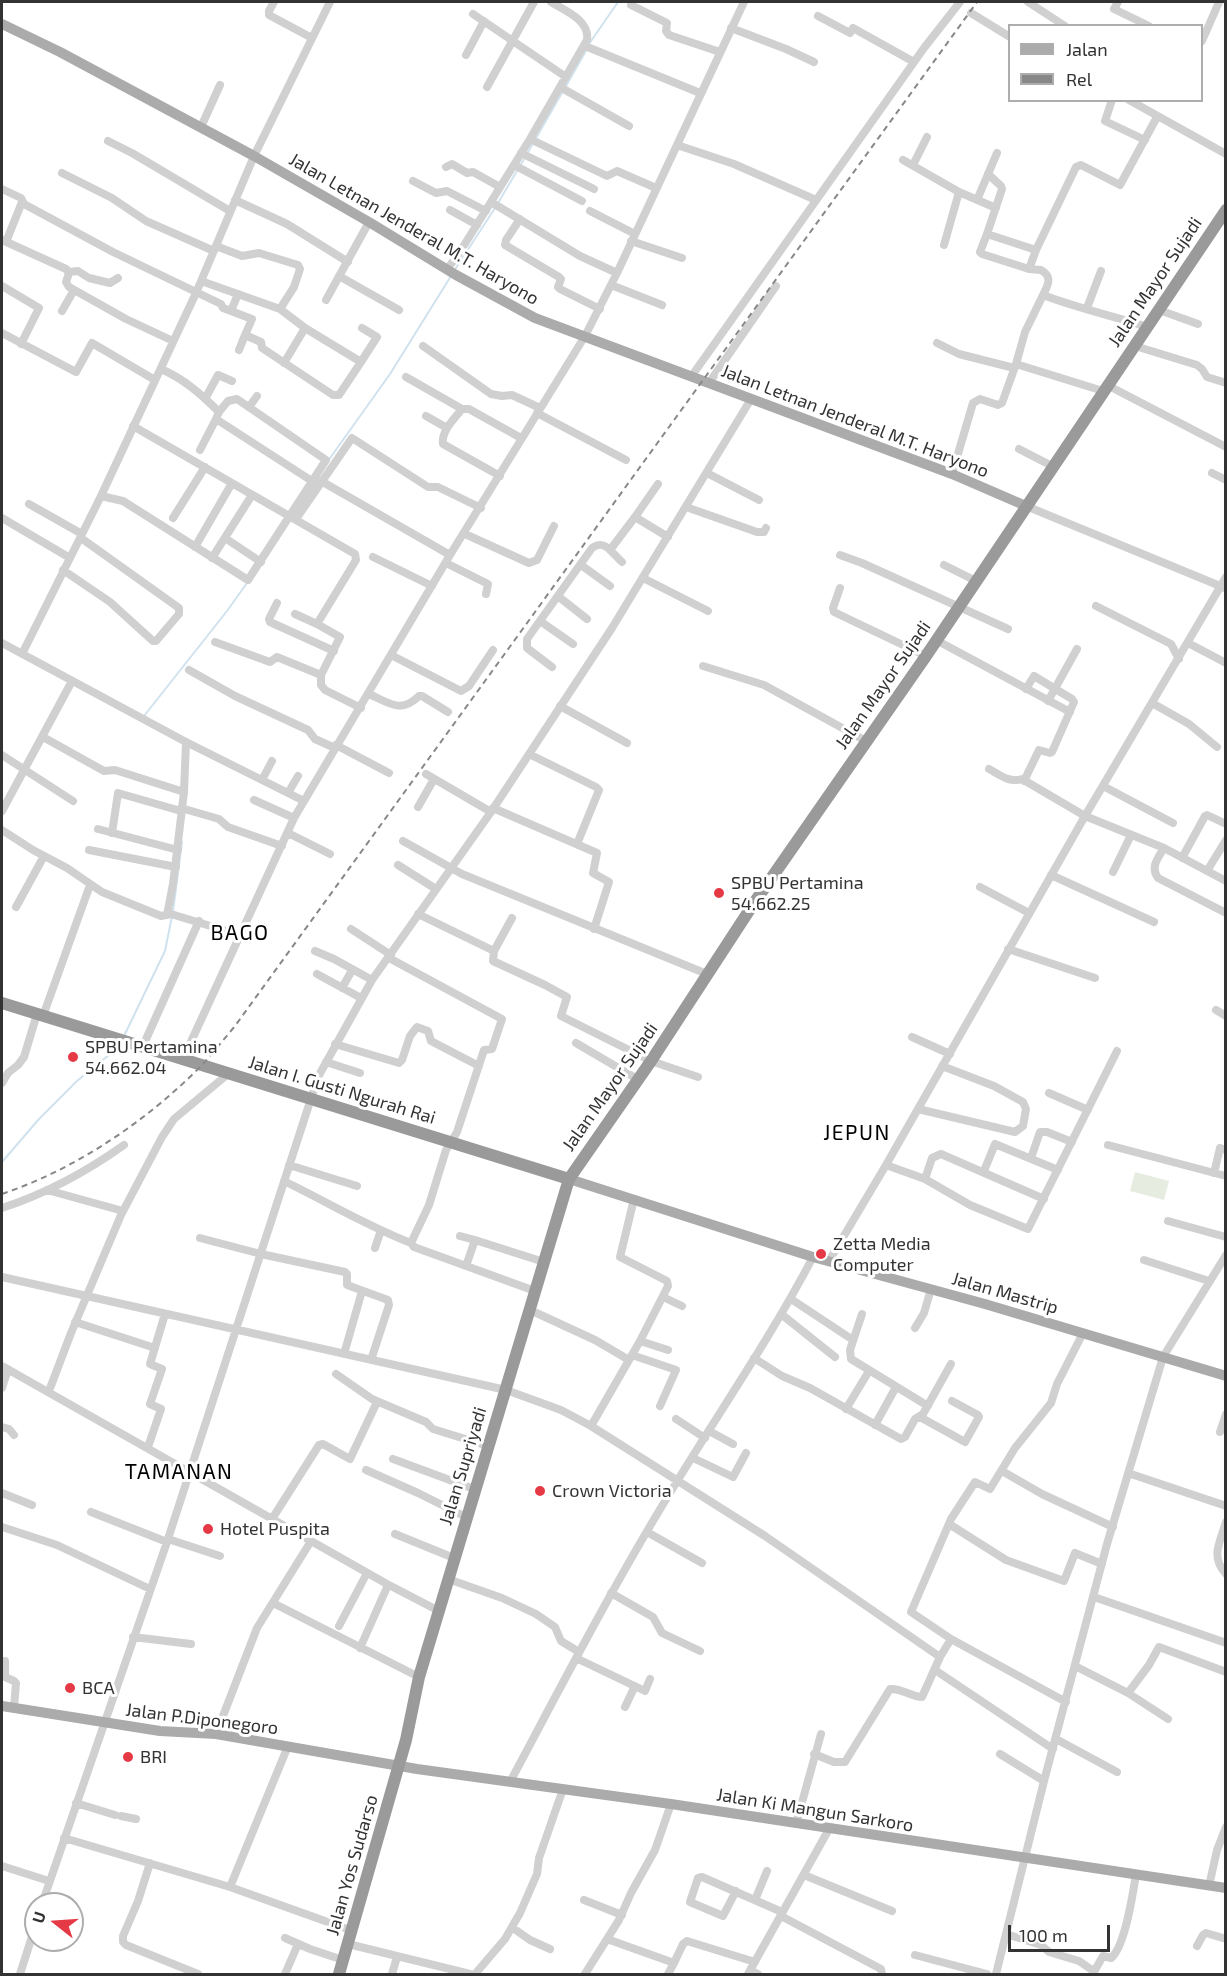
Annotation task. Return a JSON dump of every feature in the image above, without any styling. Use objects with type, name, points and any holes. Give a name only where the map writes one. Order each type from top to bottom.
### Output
[{"type":"highway","name":"Jalan Mayor Sujadi","points":[[569,1179],[639,1080],[707,974],[926,656],[1226,210]]},
{"type":"highway","name":"Jalan I. Gusti Ngurah Rai","points":[[2,1003],[569,1179]]},
{"type":"highway","name":"Jalan Supriyadi","points":[[399,1765],[418,1677],[569,1179]]},
{"type":"highway","name":"Jalan Yos Sudarso","points":[[339,1974],[399,1765]]},
{"type":"main road","name":"Jalan Letnan Jenderal M.T. Haryono","points":[[2,24],[60,52],[254,156],[535,318],[952,474],[1026,506]]},
{"type":"main road","name":"Jalan Mastrip","points":[[569,1179],[813,1257],[931,1289],[1226,1376]]},
{"type":"main road","name":"Jalan P.Diponegoro","points":[[2,1706],[160,1731],[216,1734],[399,1765]]},
{"type":"main road","name":"Jalan Ki Mangun Sarkoro","points":[[399,1765],[1226,1888]]},
{"type":"street","points":[[274,2],[269,15],[312,38]]},
{"type":"street","points":[[22,654],[101,496],[196,293],[254,156],[330,2]]},
{"type":"street","points":[[486,87],[534,2]]},
{"type":"street","points":[[450,271],[486,211],[495,204],[500,187],[526,156],[560,87],[587,47],[588,33],[585,26],[578,18],[550,2]]},
{"type":"street","points":[[183,1059],[294,818],[600,309],[744,2]]},
{"type":"street","points":[[1028,2],[1062,24]]},
{"type":"street","points":[[1118,2],[1114,9],[1145,24]]},
{"type":"street","points":[[1203,38],[1219,2]]},
{"type":"street","points":[[691,377],[956,3]]},
{"type":"street","points":[[631,5],[667,23],[666,31],[669,35],[720,52]]},
{"type":"street","points":[[971,13],[1008,36]]},
{"type":"street","points":[[473,14],[566,77]]},
{"type":"street","points":[[818,16],[850,33],[854,25],[914,62]]},
{"type":"street","points":[[1048,24],[1052,17]]},
{"type":"street","points":[[466,55],[484,21]]},
{"type":"street","points":[[731,28],[786,48],[814,62]]},
{"type":"street","points":[[587,47],[700,93]]},
{"type":"street","points":[[201,127],[220,85]]},
{"type":"street","points":[[560,87],[629,126]]},
{"type":"street","points":[[1111,102],[1105,121],[1145,140]]},
{"type":"street","points":[[1133,102],[1226,154]]},
{"type":"street","points":[[1029,269],[1076,167],[1081,165],[1120,185],[1157,117]]},
{"type":"street","points":[[913,165],[927,137]]},
{"type":"street","points":[[108,141],[230,211]]},
{"type":"street","points":[[534,141],[607,176],[617,171],[656,188]]},
{"type":"street","points":[[677,145],[734,164],[816,200]]},
{"type":"street","points":[[977,200],[997,153]]},
{"type":"street","points":[[526,156],[594,189]]},
{"type":"street","points":[[903,160],[958,192],[996,208]]},
{"type":"street","points":[[446,167],[452,164],[467,173],[473,172],[500,187]]},
{"type":"street","points":[[518,168],[582,201]]},
{"type":"street","points":[[62,173],[112,198],[146,221],[215,249],[242,256],[259,253],[298,265],[300,269],[296,282],[280,309]]},
{"type":"street","points":[[952,474],[974,402],[980,399],[998,405],[1002,403],[1025,332],[1049,282],[1048,277],[1041,270],[1029,269],[981,253],[1002,189],[988,174]]},
{"type":"street","points":[[413,181],[436,193],[447,191],[486,211]]},
{"type":"street","points":[[2,189],[113,252],[221,304],[223,308],[252,319],[239,350]]},
{"type":"street","points":[[944,245],[958,192]]},
{"type":"street","points":[[235,200],[287,224],[348,262]]},
{"type":"street","points":[[22,202],[4,241],[69,272],[78,271],[89,278],[110,283],[118,278]]},
{"type":"street","points":[[495,204],[580,256],[617,273]]},
{"type":"street","points":[[450,210],[477,225]]},
{"type":"street","points":[[590,211],[633,238],[682,258]]},
{"type":"street","points":[[520,219],[505,245],[559,277],[561,279],[558,287],[560,289],[600,309]]},
{"type":"street","points":[[326,300],[369,222]]},
{"type":"street","points":[[987,234],[1036,250]]},
{"type":"street","points":[[1087,308],[1101,271]]},
{"type":"street","points":[[69,272],[66,282],[74,290],[126,319],[173,341]]},
{"type":"street","points":[[339,276],[399,310]]},
{"type":"street","points":[[201,281],[280,309],[304,328],[361,363]]},
{"type":"street","points":[[611,285],[662,305]]},
{"type":"street","points":[[2,286],[39,308],[21,344]]},
{"type":"street","points":[[709,383],[776,286]]},
{"type":"street","points":[[62,311],[74,290]]},
{"type":"street","points":[[231,311],[238,294]]},
{"type":"street","points":[[1043,295],[1063,303],[1148,327]]},
{"type":"street","points":[[1159,310],[1198,324]]},
{"type":"street","points":[[284,363],[304,328]]},
{"type":"street","points":[[245,335],[261,342],[262,348],[336,396],[342,393],[377,337],[362,328]]},
{"type":"street","points":[[2,333],[76,372],[92,343],[155,380]]},
{"type":"street","points":[[937,343],[959,354],[1105,388],[1226,447]]},
{"type":"street","points":[[423,346],[491,394],[512,395],[626,460]]},
{"type":"street","points":[[1135,346],[1197,365],[1207,376],[1226,383]]},
{"type":"street","points":[[160,369],[187,382],[205,399],[217,416],[316,483],[488,584],[486,594]]},
{"type":"street","points":[[205,399],[218,375],[232,381]]},
{"type":"street","points":[[406,377],[462,409],[469,409],[521,438]]},
{"type":"street","points":[[249,407],[256,396]]},
{"type":"street","points":[[200,450],[217,416],[231,399],[237,399],[326,460],[316,483]]},
{"type":"street","points":[[46,1892],[167,1540],[188,1470],[261,1254],[309,1098],[326,1062],[372,980],[492,810],[643,578],[751,399]]},
{"type":"street","points":[[462,409],[447,428],[442,439],[443,444],[500,476]]},
{"type":"street","points":[[426,416],[447,428]]},
{"type":"street","points":[[133,426],[357,557],[317,624]]},
{"type":"street","points":[[101,496],[123,501],[248,580],[316,483],[352,438],[428,488],[438,487],[481,508]]},
{"type":"street","points":[[1019,449],[1053,466]]},
{"type":"street","points":[[173,518],[205,467]]},
{"type":"street","points":[[707,473],[759,500]]},
{"type":"street","points":[[1212,473],[1226,480]]},
{"type":"street","points":[[195,547],[232,483]]},
{"type":"street","points":[[610,550],[658,484]]},
{"type":"street","points":[[212,558],[252,495]]},
{"type":"street","points":[[28,504],[82,536],[179,608],[179,614],[156,641],[150,640],[110,602],[63,570]]},
{"type":"street","points":[[1026,506],[1223,587]]},
{"type":"street","points":[[686,507],[757,532],[764,532],[766,528]]},
{"type":"street","points":[[635,517],[668,537]]},
{"type":"street","points":[[2,518],[70,558]]},
{"type":"street","points":[[465,534],[533,563],[537,560],[554,526]]},
{"type":"street","points":[[225,538],[261,562]]},
{"type":"street","points":[[552,667],[526,646],[527,639],[595,546],[602,544],[621,562]]},
{"type":"street","points":[[840,555],[1008,629]]},
{"type":"street","points":[[373,557],[432,586]]},
{"type":"street","points":[[581,565],[610,586]]},
{"type":"street","points":[[944,565],[976,580]]},
{"type":"street","points":[[829,1261],[1085,816],[1223,587],[1226,577]]},
{"type":"street","points":[[643,578],[708,612]]},
{"type":"street","points":[[840,588],[832,608],[834,612],[926,656]]},
{"type":"street","points":[[559,597],[587,619]]},
{"type":"street","points":[[277,603],[269,619],[270,622],[334,651]]},
{"type":"street","points":[[1096,606],[1171,644],[1179,659]]},
{"type":"street","points":[[295,614],[340,637],[321,675],[320,682],[322,688],[361,708]]},
{"type":"street","points":[[540,621],[573,644]]},
{"type":"street","points":[[936,640],[1070,712]]},
{"type":"street","points":[[215,642],[270,662],[277,657],[321,675]]},
{"type":"street","points":[[2,643],[148,721],[186,744],[304,801]]},
{"type":"street","points":[[1188,643],[1226,663]]},
{"type":"street","points":[[1048,701],[1077,649]]},
{"type":"street","points":[[392,655],[461,691],[469,686],[493,650]]},
{"type":"street","points":[[704,666],[764,686],[866,741]]},
{"type":"street","points":[[189,670],[235,696],[308,730],[315,740],[336,746],[389,773]]},
{"type":"street","points":[[1024,781],[1039,750],[1052,752],[1074,700],[1034,676],[1026,689]]},
{"type":"street","points":[[2,811],[72,681]]},
{"type":"street","points":[[369,694],[399,706],[412,704],[419,696],[422,696],[448,712]]},
{"type":"street","points":[[1152,703],[1189,724],[1217,747]]},
{"type":"street","points":[[560,706],[627,743]]},
{"type":"street","points":[[43,737],[104,771],[115,770],[184,792]]},
{"type":"street","points":[[171,915],[183,809],[186,744]]},
{"type":"street","points":[[529,754],[599,790],[577,844]]},
{"type":"street","points":[[2,755],[73,801]]},
{"type":"street","points":[[261,780],[273,761]]},
{"type":"street","points":[[989,769],[1008,780],[1022,779],[1085,816],[1164,848],[1226,881]]},
{"type":"street","points":[[288,793],[298,776]]},
{"type":"street","points":[[418,807],[430,777],[492,810],[597,853],[592,873],[609,882],[594,929]]},
{"type":"street","points":[[1103,786],[1173,823]]},
{"type":"street","points":[[112,833],[118,793],[219,819],[228,827],[282,846]]},
{"type":"street","points":[[254,800],[294,818]]},
{"type":"street","points":[[1182,858],[1205,816],[1208,815],[1226,824]]},
{"type":"street","points":[[98,829],[177,850]]},
{"type":"street","points":[[2,830],[67,868],[102,892],[161,915],[199,921],[240,935]]},
{"type":"street","points":[[288,833],[330,854]]},
{"type":"street","points":[[1113,872],[1131,835]]},
{"type":"street","points":[[403,840],[451,868],[707,974]]},
{"type":"street","points":[[1207,871],[1226,840]]},
{"type":"street","points":[[1164,848],[1154,866],[1158,878],[1226,913]]},
{"type":"street","points":[[89,850],[176,867]]},
{"type":"street","points":[[16,907],[44,856]]},
{"type":"street","points":[[398,865],[436,889]]},
{"type":"street","points":[[1051,875],[1154,922]]},
{"type":"street","points":[[2,1083],[8,1073],[24,1058],[90,885]]},
{"type":"street","points":[[980,887],[1029,913]]},
{"type":"street","points":[[418,914],[494,951]]},
{"type":"street","points":[[512,918],[494,951],[493,961],[567,997],[561,1016],[651,1061],[698,1077]]},
{"type":"street","points":[[143,1046],[199,921]]},
{"type":"street","points":[[351,929],[390,956],[481,1008],[502,1017],[492,1049],[484,1050],[457,1132],[451,1142],[429,1205],[411,1243]]},
{"type":"street","points":[[1008,949],[1095,978]]},
{"type":"street","points":[[315,951],[372,980]]},
{"type":"street","points":[[342,988],[351,972]]},
{"type":"street","points":[[317,974],[361,998]]},
{"type":"street","points":[[1216,1010],[1226,1016]]},
{"type":"street","points":[[335,1044],[399,1063],[410,1036],[417,1028],[428,1031],[430,1041],[479,1066]]},
{"type":"street","points":[[912,1037],[950,1054]]},
{"type":"street","points":[[576,1043],[639,1080]]},
{"type":"street","points":[[886,1165],[925,1179],[970,1205],[1025,1228],[1030,1227],[1117,1051]]},
{"type":"street","points":[[326,1062],[360,1073]]},
{"type":"street","points":[[918,1109],[1015,1132],[1023,1126],[1026,1109],[1023,1102],[994,1086],[942,1066]]},
{"type":"street","points":[[49,1391],[75,1322],[123,1211],[168,1126],[220,1071]]},
{"type":"street","points":[[1049,1093],[1088,1110]]},
{"type":"street","points":[[1030,1158],[1040,1132],[1047,1132],[1072,1142]]},
{"type":"street","points":[[984,1171],[995,1144],[1058,1170]]},
{"type":"street","points":[[2,1208],[31,1198],[96,1165],[124,1145]]},
{"type":"street","points":[[1108,1145],[1226,1176]]},
{"type":"street","points":[[1214,1173],[1220,1148],[1226,1150]]},
{"type":"street","points":[[925,1179],[932,1158],[941,1154],[1044,1199]]},
{"type":"street","points":[[289,1165],[357,1186]]},
{"type":"street","points":[[284,1181],[338,1210],[411,1243],[414,1247],[535,1291]]},
{"type":"street","points":[[47,1190],[123,1211]]},
{"type":"street","points":[[591,1426],[669,1286],[667,1281],[620,1257],[634,1199]]},
{"type":"street","points":[[1168,1221],[1226,1237]]},
{"type":"street","points":[[375,1248],[381,1230]]},
{"type":"street","points":[[460,1236],[544,1262]]},
{"type":"street","points":[[200,1238],[345,1272],[347,1286],[386,1299],[389,1303],[370,1360]]},
{"type":"street","points":[[466,1266],[474,1240]]},
{"type":"street","points":[[996,1974],[1044,1780],[1102,1564],[1163,1357],[1225,1256]]},
{"type":"street","points":[[510,1782],[611,1593],[781,1314],[813,1257]]},
{"type":"street","points":[[1144,1260],[1209,1281]]},
{"type":"street","points":[[2,1277],[506,1390],[561,1410],[591,1426],[765,1536],[940,1658]]},
{"type":"street","points":[[915,1328],[924,1313],[931,1289]]},
{"type":"street","points":[[344,1354],[362,1291]]},
{"type":"street","points":[[663,1297],[682,1306]]},
{"type":"street","points":[[790,1299],[853,1340]]},
{"type":"street","points":[[530,1310],[630,1357],[676,1370],[660,1406]]},
{"type":"street","points":[[148,1448],[161,1410],[150,1404],[162,1370],[150,1364],[165,1314]]},
{"type":"street","points":[[781,1314],[836,1357]]},
{"type":"street","points":[[862,1314],[849,1357],[928,1406]]},
{"type":"street","points":[[75,1322],[155,1348]]},
{"type":"street","points":[[1066,1701],[951,1639],[911,1612],[949,1524],[975,1482],[990,1489],[1015,1448],[1051,1403],[1057,1384],[1083,1333]]},
{"type":"street","points":[[640,1341],[668,1350]]},
{"type":"street","points":[[754,1358],[782,1376],[810,1388],[903,1439],[915,1419],[920,1417],[928,1406],[951,1364]]},
{"type":"street","points":[[2,1388],[5,1368],[388,1585],[439,1611]]},
{"type":"street","points":[[846,1409],[869,1371]]},
{"type":"street","points":[[336,1374],[377,1402],[426,1422],[434,1429],[488,1446]]},
{"type":"street","points":[[875,1425],[896,1387]]},
{"type":"street","points":[[920,1417],[965,1442],[979,1417],[952,1401]]},
{"type":"street","points":[[272,1519],[319,1445],[323,1444],[350,1459],[377,1402]]},
{"type":"street","points":[[1220,1432],[1226,1414]]},
{"type":"street","points":[[676,1419],[707,1435],[733,1444]]},
{"type":"street","points":[[2,1427],[9,1429],[14,1435]]},
{"type":"street","points":[[693,1458],[731,1477],[735,1475],[746,1453]]},
{"type":"street","points":[[393,1459],[474,1489]]},
{"type":"street","points":[[366,1470],[466,1517]]},
{"type":"street","points":[[1002,1471],[1042,1494],[1113,1527]]},
{"type":"street","points":[[1128,1473],[1226,1506]]},
{"type":"street","points":[[2,1493],[32,1505]]},
{"type":"street","points":[[91,1512],[167,1540],[220,1556]]},
{"type":"street","points":[[1226,1522],[1217,1559],[1219,1567],[1226,1574]]},
{"type":"street","points":[[949,1524],[1006,1560],[1064,1581],[1075,1553],[1102,1564]]},
{"type":"street","points":[[2,1527],[57,1545],[150,1589]]},
{"type":"street","points":[[647,1532],[702,1563]]},
{"type":"street","points":[[395,1534],[454,1558]]},
{"type":"street","points":[[216,1734],[257,1628],[310,1541]]},
{"type":"street","points":[[336,1631],[367,1573]]},
{"type":"street","points":[[447,1579],[502,1598],[536,1614],[552,1624],[561,1641],[578,1655],[645,1691],[650,1679]]},
{"type":"street","points":[[360,1648],[388,1585]]},
{"type":"street","points":[[611,1593],[653,1617],[663,1633],[700,1651]]},
{"type":"street","points":[[1094,1597],[1226,1643]]},
{"type":"street","points":[[273,1603],[336,1631],[360,1648],[418,1677]]},
{"type":"street","points":[[134,1637],[191,1644]]},
{"type":"street","points":[[814,1754],[834,1762],[845,1762],[890,1689],[922,1697],[951,1639]]},
{"type":"street","points":[[1128,1693],[1160,1647],[1226,1672]]},
{"type":"street","points":[[5,1661],[5,1677],[16,1682],[15,1708]]},
{"type":"street","points":[[1075,1666],[1128,1693],[1168,1719]]},
{"type":"street","points":[[935,1670],[1053,1749]]},
{"type":"street","points":[[625,1707],[635,1686]]},
{"type":"street","points":[[796,1824],[821,1734]]},
{"type":"street","points":[[1056,1739],[1116,1772]]},
{"type":"street","points":[[230,1887],[288,1746]]},
{"type":"street","points":[[1000,1754],[1044,1780]]},
{"type":"street","points":[[475,1974],[513,1928],[537,1874],[539,1858],[563,1789]]},
{"type":"street","points":[[76,1803],[136,1819]]},
{"type":"street","points":[[585,1974],[622,1915],[631,1893],[655,1850],[671,1804]]},
{"type":"street","points":[[1209,1886],[1217,1850],[1226,1827]]},
{"type":"street","points":[[668,1974],[683,1944],[687,1941],[753,1970],[829,1829]]},
{"type":"street","points":[[64,1838],[230,1887],[353,1931]]},
{"type":"street","points":[[150,1863],[138,1901],[123,1936],[123,1942],[195,1974]]},
{"type":"street","points":[[2,1866],[49,1881]]},
{"type":"street","points":[[755,1900],[767,1871]]},
{"type":"street","points":[[1006,1934],[1041,1945],[1049,1952],[1078,1961],[1095,1970],[1103,1956],[1111,1958],[1117,1952],[1131,1905],[1136,1874]]},
{"type":"street","points":[[804,1875],[892,1911]]},
{"type":"street","points":[[736,1892],[721,1916],[690,1902],[700,1877],[736,1892],[755,1900],[782,1914],[880,1969],[882,1974]]},
{"type":"street","points":[[584,1900],[622,1915]]},
{"type":"street","points":[[513,1928],[530,1940],[550,1949]]},
{"type":"street","points":[[1197,1946],[1206,1933],[1226,1940]]},
{"type":"street","points":[[285,1938],[343,1960]]},
{"type":"street","points":[[608,1939],[674,1963]]},
{"type":"street","points":[[285,1974],[298,1944]]},
{"type":"street","points":[[348,1944],[470,1974]]},
{"type":"street","points":[[20,1974],[27,1952]]},
{"type":"street","points":[[915,1955],[987,1974]]},
{"type":"street","points":[[392,1974],[397,1957]]},
{"type":"shaded area","points":[[1135,1172],[1169,1181],[1164,1200],[1130,1191]]},
{"type":"waterway","points":[[589,44],[618,2]]},
{"type":"waterway","points":[[566,86],[587,49]]},
{"type":"waterway","points":[[536,138],[563,91]]},
{"type":"waterway","points":[[527,154],[533,143]]},
{"type":"waterway","points":[[498,203],[524,159]]},
{"type":"waterway","points":[[454,271],[495,208]]},
{"type":"waterway","points":[[328,461],[390,374],[451,276]]},
{"type":"waterway","points":[[144,716],[247,583]]},
{"type":"waterway","points":[[173,911],[182,842]]},
{"type":"waterway","points":[[124,1036],[165,951],[172,916]]},
{"type":"waterway","points":[[2,1162],[39,1119],[77,1081],[115,1050],[119,1043]]},
{"type":"railway","points":[[2,1194],[57,1171],[134,1124],[181,1086],[235,1026],[977,2]]},
{"type":"place","name":"SPBU Pertamina 54.662.25","points":[[719,893]]},
{"type":"place","name":"SPBU Pertamina 54.662.04","points":[[73,1057]]},
{"type":"place","name":"Zetta Media Computer","points":[[821,1254]]},
{"type":"place","name":"Crown Victoria","points":[[540,1491]]},
{"type":"place","name":"Hotel Puspita","points":[[208,1529]]},
{"type":"place","name":"BCA","points":[[70,1688]]},
{"type":"place","name":"BRI","points":[[128,1757]]},
{"type":"district","name":"BAGO","points":[[240,933]]},
{"type":"district","name":"JEPUN","points":[[857,1133]]},
{"type":"district","name":"TAMANAN","points":[[179,1472]]}]
